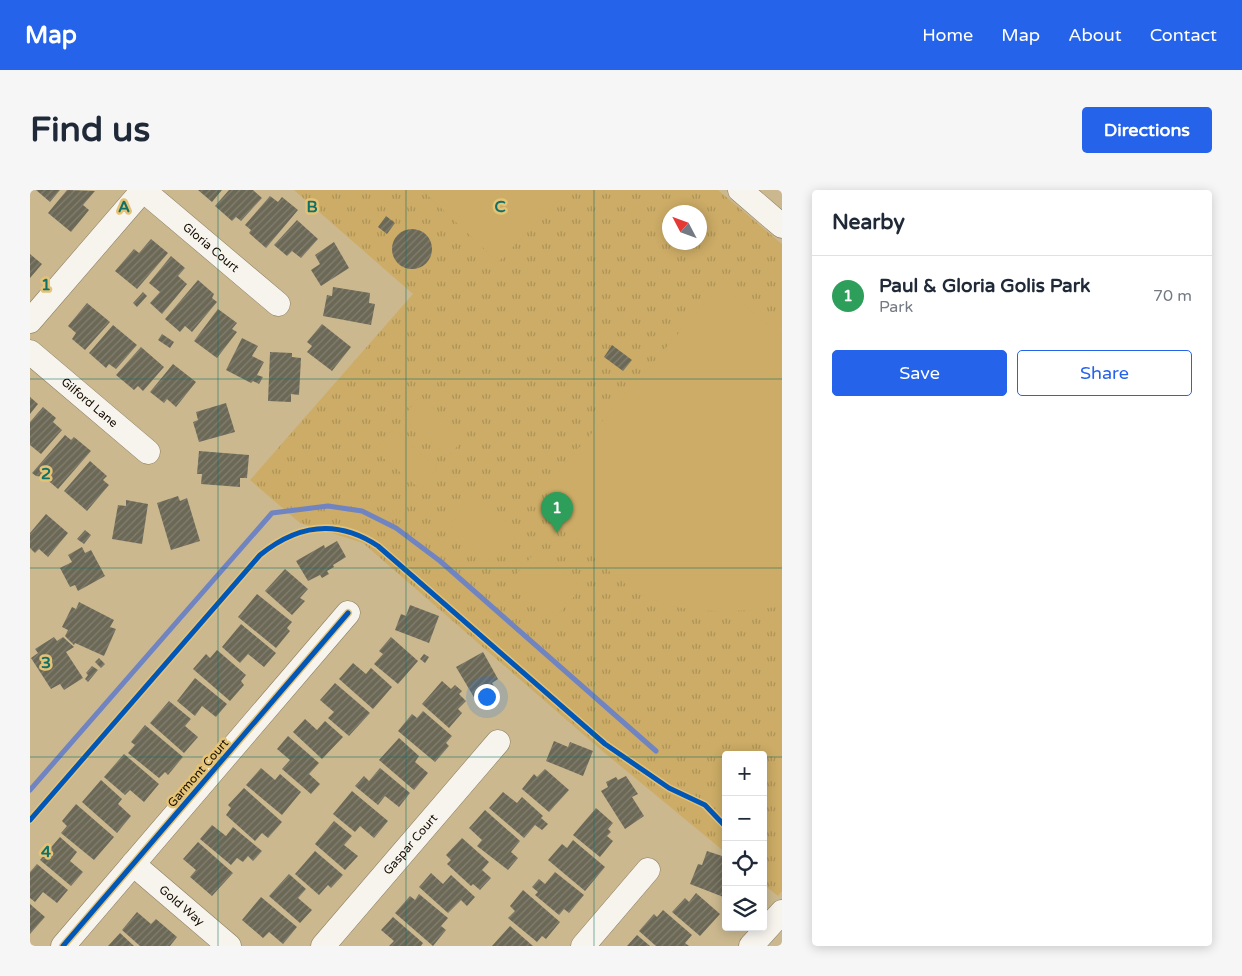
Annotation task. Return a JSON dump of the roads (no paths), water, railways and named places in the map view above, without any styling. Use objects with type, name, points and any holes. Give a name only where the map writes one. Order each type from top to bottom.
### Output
[{"type":"street","name":"Gloria Court","points":[[143,190],[278,304]]},
{"type":"street","points":[[30,321],[143,190]]},
{"type":"street","points":[[740,190],[782,226]]},
{"type":"street","name":"Gilford Lane","points":[[30,352],[148,452]]},
{"type":"street","name":"Garmont Court","points":[[63,946],[348,613]]},
{"type":"street","name":"Gaspar Court","points":[[323,946],[498,742]]},
{"type":"street","name":"Gold Way","points":[[134,864],[229,946]]},
{"type":"street","points":[[583,946],[648,870]]},
{"type":"street","points":[[751,946],[770,929]]},
{"type":"waterway","points":[[30,790],[272,513],[328,506],[362,511],[396,528],[440,561],[656,751]]},
{"type":"place","name":"Paul & Gloria Golis Park","points":[[557,533]]}]
